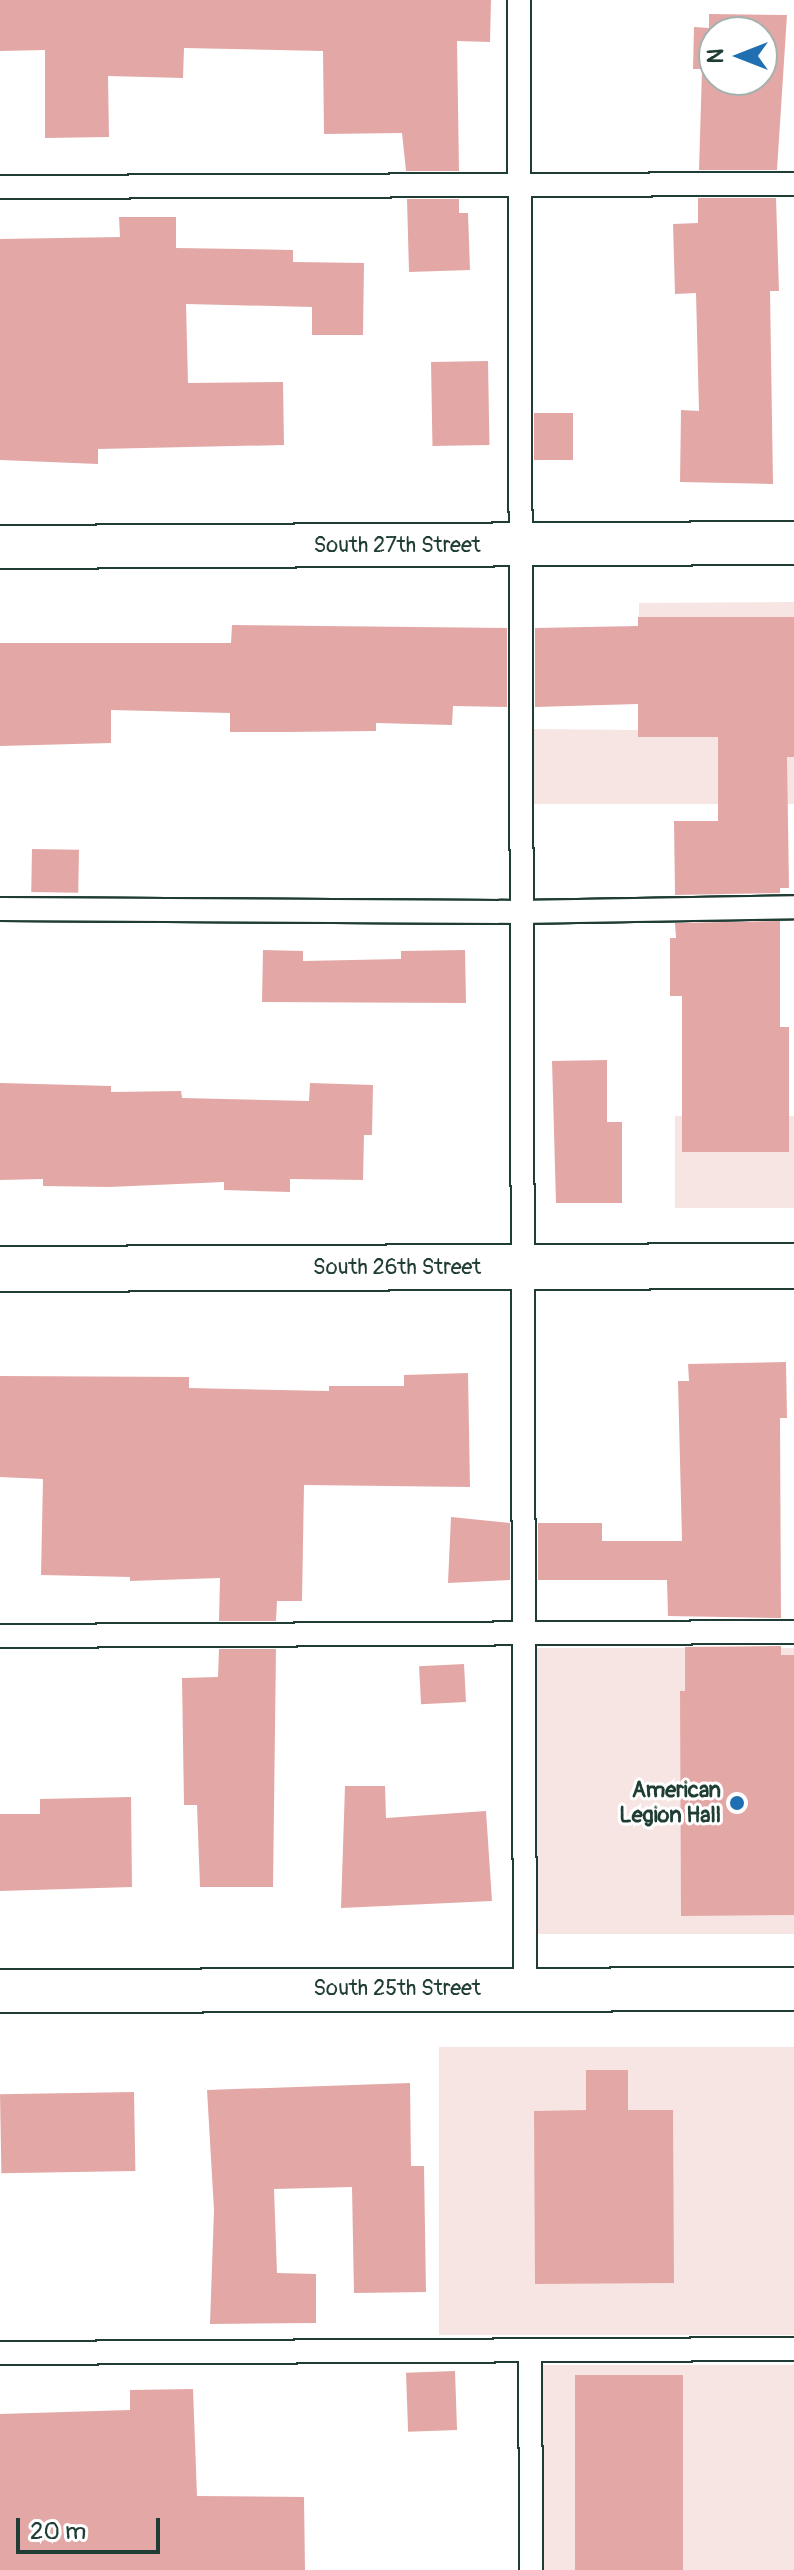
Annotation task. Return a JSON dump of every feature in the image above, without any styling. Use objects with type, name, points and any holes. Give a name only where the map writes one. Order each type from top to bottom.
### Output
[{"type":"street","name":"South 27th Street","points":[[0,547],[794,543]]},
{"type":"street","name":"South 26th Street","points":[[0,1269],[794,1266]]},
{"type":"street","name":"South 25th Street","points":[[0,1991],[794,1989]]},
{"type":"lane","points":[[519,0],[519,1268],[525,1988]]},
{"type":"lane","points":[[0,187],[794,184]]},
{"type":"lane","points":[[0,909],[519,912],[794,907]]},
{"type":"lane","points":[[0,1636],[794,1632]]},
{"type":"lane","points":[[0,2353],[794,2349]]},
{"type":"lane","points":[[530,2350],[531,2570]]},
{"type":"shaded area","points":[[794,602],[794,804],[531,804],[531,729],[638,730],[639,603]]},
{"type":"shaded area","points":[[675,1116],[794,1116],[794,1208],[675,1208]]},
{"type":"shaded area","points":[[532,1648],[794,1648],[794,1934],[532,1934]]},
{"type":"shaded area","points":[[439,2047],[794,2047],[794,2335],[439,2335]]},
{"type":"shaded area","points":[[539,2365],[794,2365],[794,2570],[539,2570]]},
{"type":"building","points":[[0,0],[491,0],[490,42],[457,41],[459,171],[406,171],[402,133],[324,134],[323,51],[184,48],[183,78],[108,76],[109,137],[45,138],[45,50],[0,51]]},
{"type":"building","points":[[709,14],[787,15],[777,170],[699,170],[701,96],[778,96],[778,16]]},
{"type":"building","points":[[694,27],[698,27],[698,69],[693,69]]},
{"type":"building","points":[[698,198],[776,198],[779,291],[770,291],[773,484],[680,482],[681,410],[699,411],[696,293],[675,294],[673,224],[698,223]]},
{"type":"building","points":[[407,199],[459,199],[459,213],[468,213],[470,270],[409,272]]},
{"type":"building","points":[[119,217],[176,217],[176,248],[293,250],[293,262],[364,263],[363,335],[312,335],[312,307],[186,304],[188,383],[283,382],[284,445],[98,449],[98,464],[0,460],[0,239],[120,237]]},
{"type":"building","points":[[488,361],[489,445],[432,446],[431,362]]},
{"type":"building","points":[[534,413],[573,413],[573,460],[534,460]]},
{"type":"building","points":[[638,617],[794,617],[794,757],[787,757],[789,888],[780,888],[780,893],[675,895],[674,821],[718,821],[718,737],[638,737],[638,704],[535,707],[535,628],[638,626]]},
{"type":"building","points":[[232,625],[507,628],[507,707],[453,706],[452,725],[376,723],[376,731],[288,732],[230,732],[230,713],[111,710],[111,743],[0,746],[0,643],[231,643]]},
{"type":"building","points":[[32,849],[79,850],[78,893],[31,892]]},
{"type":"building","points":[[780,921],[780,1027],[789,1027],[789,1152],[682,1152],[682,996],[670,996],[670,938],[676,938],[675,923]]},
{"type":"building","points":[[263,950],[303,951],[303,961],[401,959],[401,951],[465,950],[466,1003],[262,1002]]},
{"type":"building","points":[[607,1060],[607,1122],[622,1122],[622,1203],[556,1203],[552,1061]]},
{"type":"building","points":[[0,1083],[111,1086],[111,1092],[181,1091],[182,1098],[309,1101],[310,1083],[373,1085],[372,1135],[364,1135],[363,1180],[290,1179],[290,1192],[224,1190],[224,1182],[109,1187],[43,1186],[43,1179],[0,1180]]},
{"type":"building","points":[[786,1362],[787,1418],[780,1418],[781,1618],[668,1616],[667,1580],[538,1580],[538,1523],[602,1523],[602,1541],[682,1541],[678,1381],[689,1381],[688,1364]]},
{"type":"building","points":[[468,1373],[470,1487],[304,1485],[302,1601],[277,1601],[276,1621],[219,1621],[220,1578],[130,1581],[130,1577],[41,1575],[43,1479],[0,1477],[0,1376],[189,1377],[189,1388],[329,1391],[329,1386],[404,1386],[404,1375]]},
{"type":"building","points":[[451,1517],[510,1523],[510,1580],[448,1583]]},
{"type":"building","name":"American Legion Hall","points":[[781,1646],[781,1655],[794,1655],[794,1915],[681,1916],[680,1691],[685,1691],[685,1647]]},
{"type":"building","points":[[219,1649],[276,1649],[273,1887],[200,1887],[197,1805],[184,1805],[182,1678],[218,1677]]},
{"type":"building","points":[[464,1664],[466,1702],[421,1704],[419,1666]]},
{"type":"building","points":[[345,1786],[385,1786],[386,1818],[486,1811],[492,1901],[341,1908]]},
{"type":"building","points":[[131,1797],[132,1887],[0,1891],[0,1814],[40,1814],[40,1799]]},
{"type":"building","points":[[586,2070],[628,2070],[628,2110],[673,2110],[674,2283],[535,2284],[534,2111],[586,2110]]},
{"type":"building","points":[[410,2083],[411,2166],[424,2166],[426,2292],[354,2293],[352,2187],[274,2189],[277,2273],[316,2274],[316,2323],[210,2324],[214,2210],[207,2090]]},
{"type":"building","points":[[134,2092],[135,2171],[1,2173],[0,2094]]},
{"type":"building","points":[[455,2371],[457,2430],[408,2432],[406,2373]]},
{"type":"building","points":[[575,2375],[683,2375],[683,2570],[575,2570]]},
{"type":"building","points":[[193,2389],[197,2496],[304,2497],[305,2570],[0,2570],[0,2414],[130,2410],[130,2390]]},
{"type":"place","name":"American Legion Hall","points":[[737,1803]]}]
